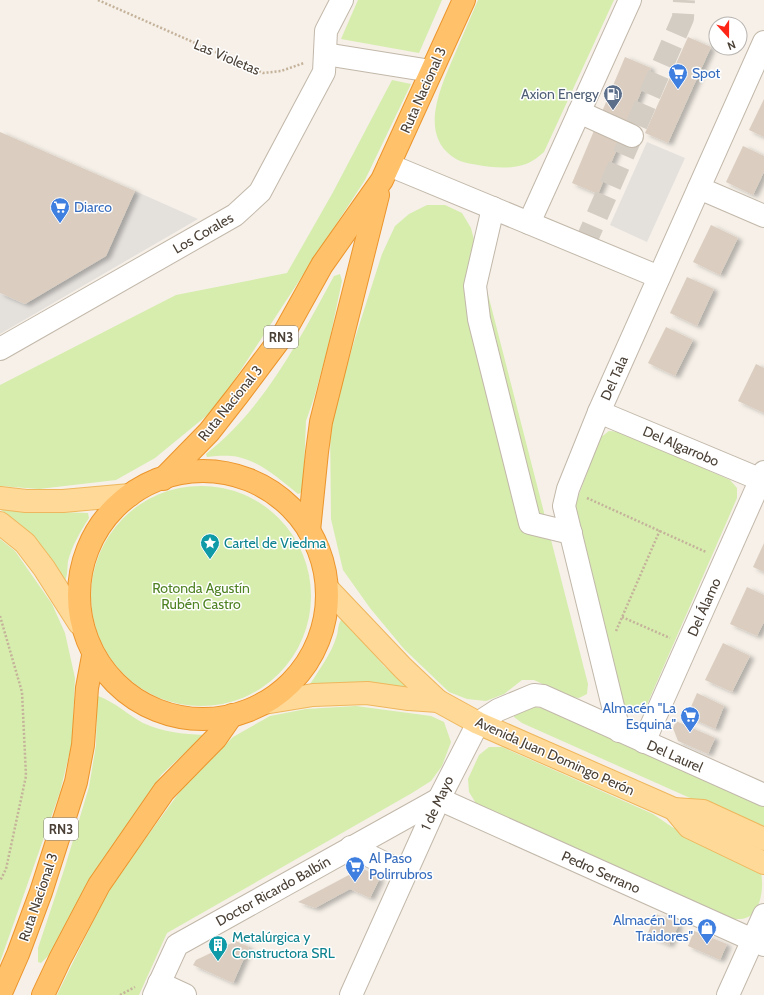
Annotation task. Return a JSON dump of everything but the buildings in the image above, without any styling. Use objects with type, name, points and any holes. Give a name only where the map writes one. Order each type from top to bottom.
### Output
[{"type":"highway","name":"Ruta Nacional 3","points":[[162,480],[209,432],[279,341],[322,265],[385,172],[464,0]]},
{"type":"highway","name":"Ruta Nacional 3","points":[[309,531],[321,422],[385,172]]},
{"type":"highway","name":"Ruta Nacional 3","points":[[186,473],[225,473],[267,488],[299,514],[318,548],[325,570],[328,589],[328,608],[323,632],[314,655],[278,696],[232,715],[196,718],[153,710],[119,688],[93,656],[79,622],[76,583],[89,539],[110,510],[146,485],[162,480],[186,473]]},
{"type":"highway","name":"Ruta Nacional 3","points":[[0,995],[18,954],[41,892],[76,782],[83,745],[86,688],[93,656]]},
{"type":"highway","points":[[44,995],[60,958],[99,885],[164,791],[216,738],[232,715]]},
{"type":"main road","points":[[0,498],[26,501],[63,501],[130,495]]},
{"type":"main road","points":[[0,524],[25,543],[44,568],[79,622]]},
{"type":"main road","name":"Avenida Juan Domingo Perón","points":[[328,589],[402,668],[438,701],[478,723],[674,809],[703,811],[764,839]]},
{"type":"main road","name":"Avenida Juan Domingo Perón","points":[[264,702],[312,695],[367,693],[409,699],[438,701]]},
{"type":"main road","name":"Avenida Juan Domingo Perón","points":[[674,809],[689,827],[764,863]]},
{"type":"street","name":"Los Corales","points":[[0,349],[235,215],[260,192],[324,72],[326,31],[342,0]]},
{"type":"street","points":[[529,223],[630,0]]},
{"type":"street","name":"Del Tala","points":[[619,731],[564,506],[568,490],[599,412],[764,42]]},
{"type":"street","points":[[325,54],[431,71]]},
{"type":"street","points":[[579,112],[632,136]]},
{"type":"street","points":[[385,172],[494,208],[659,277]]},
{"type":"street","points":[[699,188],[764,216]]},
{"type":"street","points":[[494,208],[475,286],[479,319],[530,522],[571,533]]},
{"type":"street","name":"Del Algarrobo","points":[[599,412],[763,477]]},
{"type":"street","name":"Del Álamo","points":[[644,742],[763,477]]},
{"type":"street","name":"Del Laurel","points":[[478,723],[498,710],[534,695],[543,696],[764,795]]},
{"type":"street","name":"1 de Mayo","points":[[351,995],[439,799],[478,723]]},
{"type":"street","name":"Doctor Ricardo Balbín","points":[[156,989],[177,945],[439,799]]},
{"type":"street","name":"Pedro Serrano","points":[[439,799],[758,943]]},
{"type":"street","points":[[351,848],[405,873]]},
{"type":"street","points":[[728,995],[758,943],[764,915]]},
{"type":"street","points":[[156,989],[185,995]]},
{"type":"path","name":"Las Violetas","points":[[98,0],[263,73],[281,71],[325,54]]},
{"type":"path","points":[[568,490],[725,560]]},
{"type":"path","points":[[602,662],[660,530]]},
{"type":"path","points":[[0,616],[22,692],[26,776],[6,869],[0,882]]},
{"type":"path","points":[[622,617],[687,645]]},
{"type":"green space","points":[[358,0],[442,0],[419,53],[341,39]]},
{"type":"green space","points":[[478,0],[614,0],[544,152],[534,160],[519,166],[505,168],[491,167],[460,161],[447,152],[439,140],[435,127],[435,113],[443,83]]},
{"type":"green space","points":[[392,80],[411,84],[365,180],[216,408],[155,458],[116,480],[39,489],[0,486],[0,385],[176,295],[287,273],[332,194]]},
{"type":"green space","points":[[427,205],[445,205],[462,213],[471,228],[588,684],[587,694],[579,698],[570,697],[534,680],[522,680],[504,694],[486,701],[467,699],[449,692],[404,649],[370,608],[343,570],[331,519],[330,423],[382,254],[395,226],[409,214]]},
{"type":"green space","points":[[340,274],[342,281],[328,347],[306,421],[303,492],[298,494],[270,472],[246,459],[230,456],[207,457],[206,454],[227,436],[263,395],[293,349],[334,276]]},
{"type":"green space","points":[[609,431],[622,432],[730,480],[737,488],[737,498],[646,707],[640,713],[630,712],[623,706],[574,508],[600,438]]},
{"type":"green space","name":"Rotonda Agustín Rubén Castro","points":[[201,486],[222,488],[243,494],[271,511],[279,518],[298,544],[303,554],[309,575],[311,596],[309,617],[303,638],[286,666],[279,674],[253,693],[243,698],[222,704],[201,706],[180,704],[159,698],[131,681],[123,674],[104,648],[99,638],[93,617],[91,596],[93,575],[99,554],[116,526],[123,518],[149,499],[159,494],[180,488]]},
{"type":"green space","points":[[2,508],[26,511],[88,513],[89,518],[82,529],[70,555],[67,575],[64,583],[34,538],[20,524],[1,510]]},
{"type":"green space","points":[[0,539],[15,551],[52,604],[65,633],[75,678],[72,743],[60,792],[0,962]]},
{"type":"green space","points":[[341,620],[346,621],[384,666],[410,689],[365,683],[310,684],[334,644]]},
{"type":"green space","points":[[98,696],[137,720],[158,729],[204,735],[162,774],[91,880],[51,953],[41,963],[38,962],[38,948],[65,867],[89,787],[96,745]]},
{"type":"green space","points":[[356,706],[431,716],[444,722],[451,742],[442,766],[431,781],[167,933],[139,995],[57,995],[110,887],[184,786],[233,737],[270,716],[306,709]]},
{"type":"green space","points":[[525,707],[546,709],[764,807],[764,831],[522,723],[514,717],[514,711]]},
{"type":"green space","points":[[489,747],[502,747],[653,814],[672,827],[760,868],[762,887],[758,907],[748,917],[731,919],[477,805],[469,792],[468,779],[479,755]]},
{"type":"shaded area","points":[[647,142],[685,158],[647,242],[610,225]]},
{"type":"shaded area","points":[[135,191],[198,219],[0,334],[0,293],[25,304],[106,256]]},
{"type":"tunnel","points":[[584,246],[683,18],[684,0]]},
{"type":"place","name":"Spot","points":[[678,90]]},
{"type":"place","name":"Axion Energy","points":[[613,111]]},
{"type":"place","name":"Diarco","points":[[60,224]]},
{"type":"place","name":"Cartel de Viedma","points":[[210,560]]},
{"type":"place","name":"Almacén \"La Esquina\"","points":[[690,733]]},
{"type":"place","name":"Al Paso Polirrubros","points":[[355,883]]},
{"type":"place","name":"Almacén \"Los Traidores\"","points":[[707,945]]},
{"type":"place","name":"Metalúrgica y Constructora SRL","points":[[218,962]]}]
